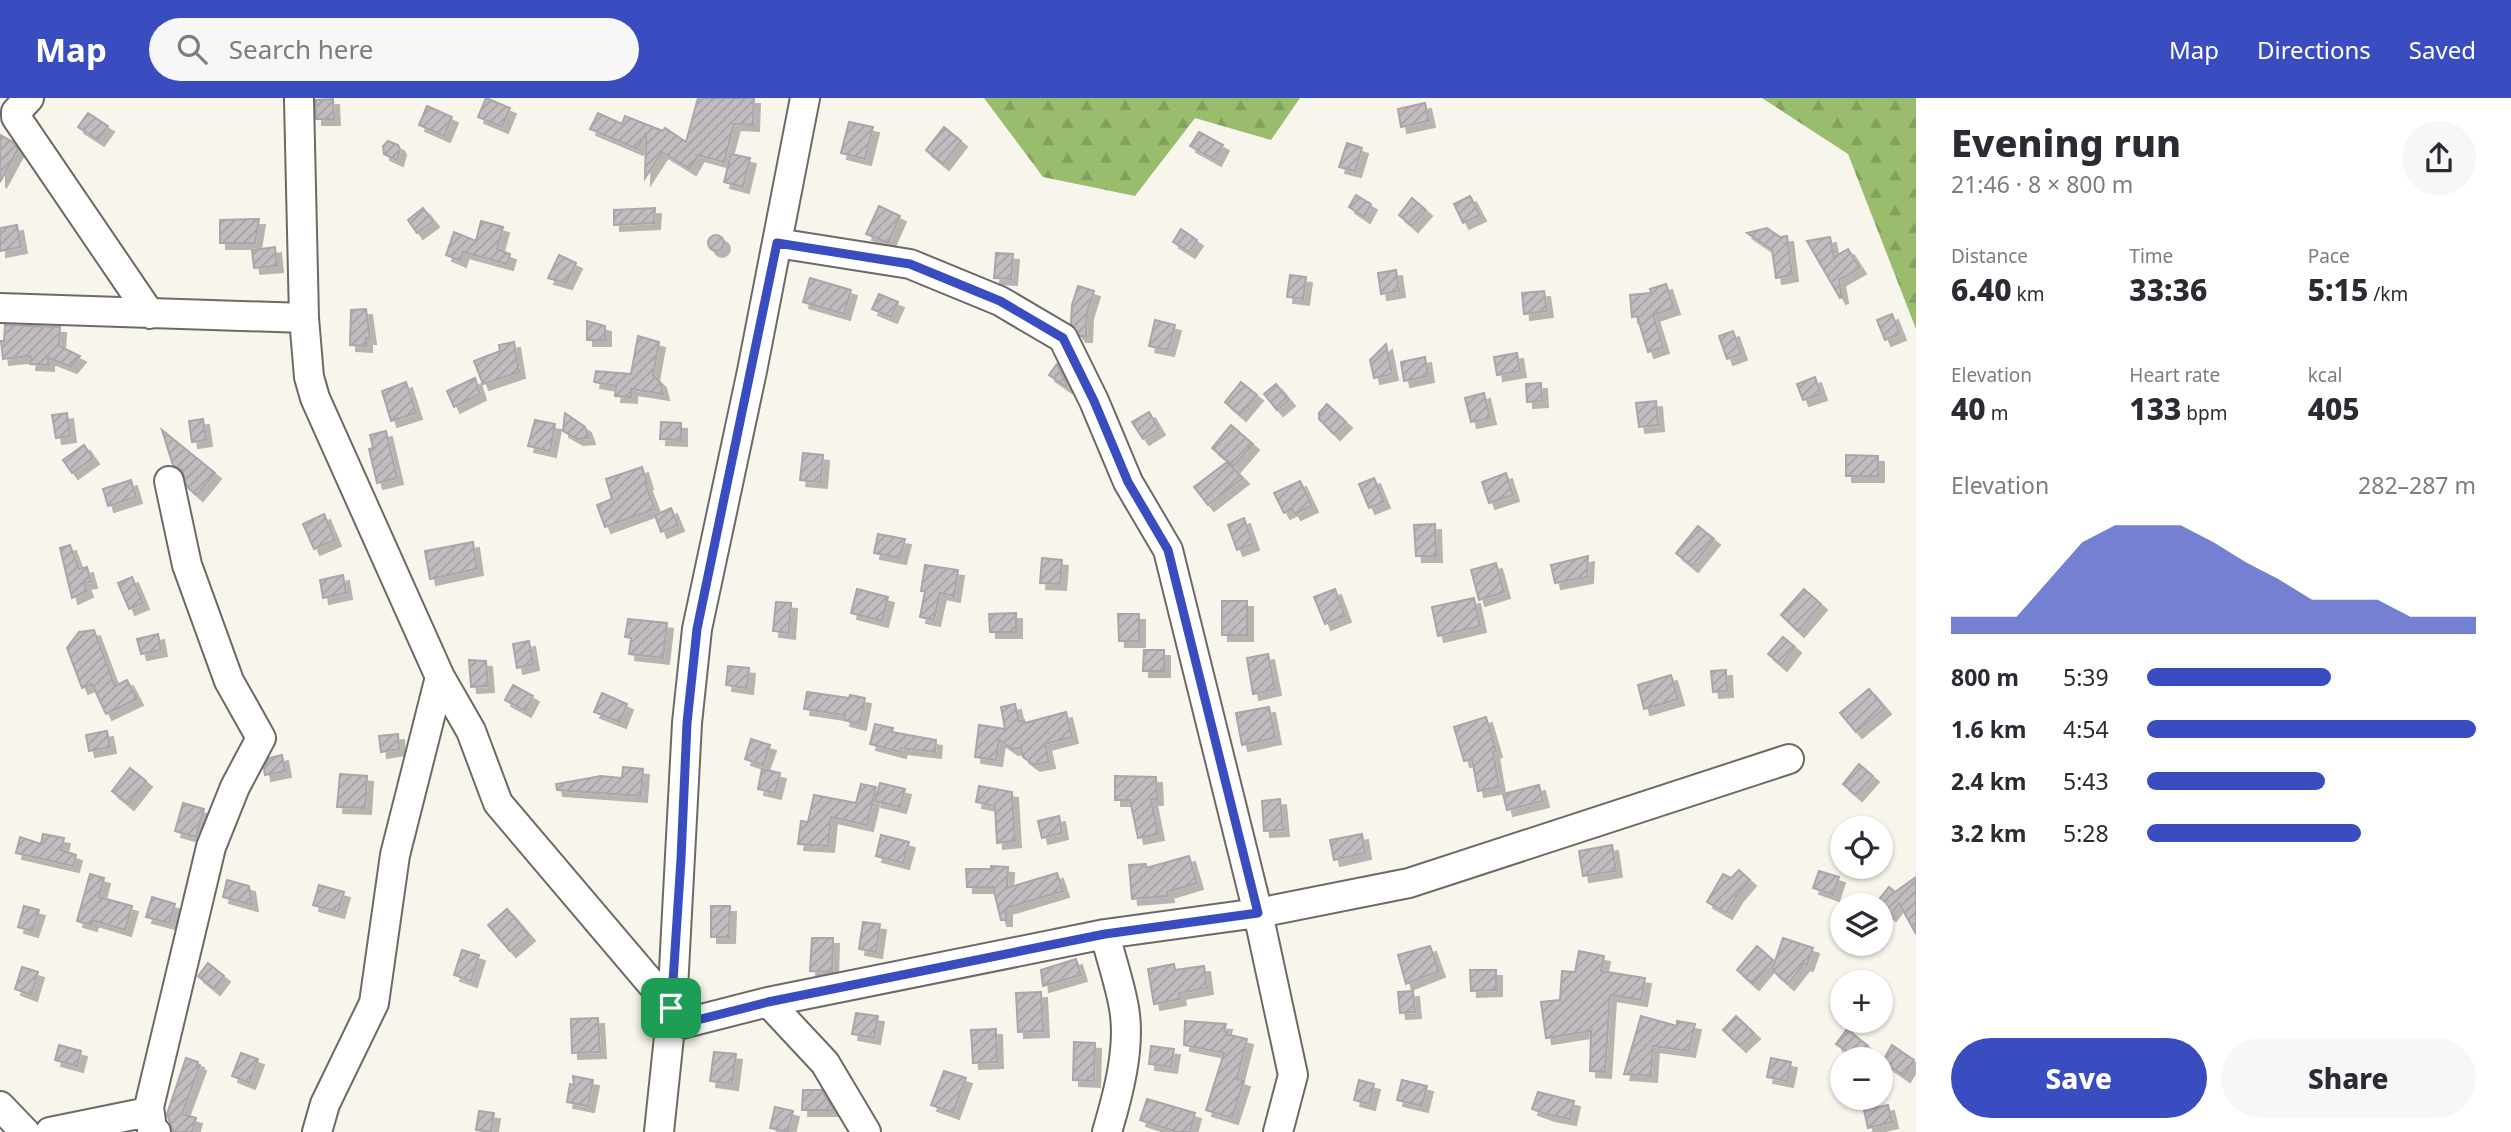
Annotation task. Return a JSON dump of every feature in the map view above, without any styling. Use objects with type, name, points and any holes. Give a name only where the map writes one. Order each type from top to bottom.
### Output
[{"type":"street","points":[[29,98],[16,112],[16,117],[150,314]]},
{"type":"street","points":[[659,1132],[671,1017],[687,723],[697,629],[805,98]]},
{"type":"street","points":[[299,100],[304,318],[311,387],[440,677],[471,731],[492,790],[505,814],[671,1017]]},
{"type":"street","points":[[777,243],[910,264],[1000,301],[1063,338],[1094,401],[1128,482],[1168,550],[1258,913],[1293,1075],[1278,1132]]},
{"type":"street","points":[[0,308],[304,318]]},
{"type":"street","points":[[50,1132],[152,1122],[211,847],[235,787],[261,738],[229,681],[187,565],[169,481]]},
{"type":"street","points":[[317,1132],[325,1104],[374,1003],[394,855],[440,677]]},
{"type":"street","points":[[671,1017],[768,1002],[1105,934],[1258,913],[1409,883],[1789,759]]},
{"type":"street","points":[[1105,934],[1126,1025],[1120,1087],[1107,1132]]},
{"type":"street","points":[[768,1002],[825,1063],[866,1132]]},
{"type":"street","points":[[0,1106],[24,1132]]},
{"type":"green space","points":[[984,98],[1300,98],[1271,140],[1195,118],[1135,196],[1043,177]]},
{"type":"green space","points":[[1762,98],[1916,98],[1916,329],[1848,154]]},
{"type":"building","points":[[486,98],[510,108],[502,127],[478,117]]},
{"type":"building","points":[[698,98],[754,98],[753,125],[734,124],[724,162],[698,155],[690,169],[662,152],[645,178],[646,133],[637,149],[590,129],[598,113],[622,124],[625,116],[663,131],[665,128],[686,142]]},
{"type":"building","points":[[333,99],[334,119],[316,119],[316,100]]},
{"type":"building","points":[[1425,103],[1429,121],[1401,127],[1398,109]]},
{"type":"building","points":[[427,106],[452,117],[444,136],[419,125]]},
{"type":"building","points":[[88,113],[108,126],[98,140],[78,127]]},
{"type":"building","points":[[849,122],[873,127],[865,159],[841,153]]},
{"type":"building","points":[[944,127],[961,141],[943,164],[926,150]]},
{"type":"building","points":[[1199,132],[1223,145],[1215,160],[1190,146]]},
{"type":"building","points":[[0,135],[13,142],[18,149],[0,182]]},
{"type":"building","points":[[388,141],[398,145],[400,149],[397,160],[384,154],[383,146]]},
{"type":"building","points":[[1347,143],[1362,148],[1355,171],[1339,167]]},
{"type":"building","points":[[731,154],[750,158],[743,187],[724,182]]},
{"type":"building","points":[[1356,195],[1371,204],[1364,217],[1349,207]]},
{"type":"building","points":[[1470,196],[1480,215],[1463,223],[1454,204]]},
{"type":"building","points":[[1412,198],[1426,210],[1412,226],[1399,215]]},
{"type":"building","points":[[879,206],[900,216],[888,243],[866,234]]},
{"type":"building","points":[[423,208],[433,221],[417,233],[408,220]]},
{"type":"building","points":[[655,208],[654,223],[614,225],[614,210]]},
{"type":"building","points":[[259,219],[255,243],[220,243],[220,220]]},
{"type":"building","points":[[481,221],[503,227],[497,249],[510,254],[507,264],[463,252],[460,261],[446,255],[454,232],[476,241]]},
{"type":"building","points":[[17,225],[21,247],[0,251],[0,228]]},
{"type":"building","points":[[1767,228],[1780,237],[1787,236],[1792,275],[1776,278],[1772,250],[1747,233]]},
{"type":"building","points":[[1181,229],[1197,240],[1189,252],[1173,242]]},
{"type":"building","points":[[716,235],[722,237],[722,249],[716,251],[710,249],[708,243],[710,237]]},
{"type":"building","points":[[1830,237],[1834,257],[1848,249],[1860,268],[1839,280],[1840,298],[1807,241]]},
{"type":"building","points":[[275,247],[277,266],[254,268],[252,250]]},
{"type":"building","points":[[996,253],[1013,254],[1011,279],[994,278]]},
{"type":"building","points":[[559,255],[576,263],[566,283],[548,278]]},
{"type":"building","points":[[1396,270],[1399,291],[1381,294],[1378,273]]},
{"type":"building","points":[[1290,275],[1306,277],[1303,299],[1287,297]]},
{"type":"building","points":[[810,278],[851,290],[844,314],[803,302]]},
{"type":"building","points":[[1666,284],[1674,308],[1653,315],[1663,347],[1648,352],[1637,316],[1632,317],[1630,295],[1651,293],[1650,289]]},
{"type":"building","points":[[1078,286],[1094,291],[1087,313],[1086,336],[1080,336],[1071,324],[1072,305]]},
{"type":"building","points":[[1544,291],[1547,311],[1524,314],[1522,293]]},
{"type":"building","points":[[879,294],[898,302],[891,317],[872,309]]},
{"type":"building","points":[[366,309],[370,338],[366,338],[366,346],[350,345],[351,310]]},
{"type":"building","points":[[1892,314],[1900,334],[1885,340],[1877,320]]},
{"type":"building","points":[[1155,320],[1175,325],[1168,350],[1149,346]]},
{"type":"building","points":[[587,321],[605,326],[605,340],[587,340]]},
{"type":"building","points":[[5,325],[60,327],[59,346],[80,356],[71,367],[48,358],[48,365],[30,364],[31,356],[3,359],[1,341],[4,341]]},
{"type":"building","points":[[1733,331],[1741,354],[1727,359],[1719,336]]},
{"type":"building","points":[[638,336],[659,342],[653,375],[660,382],[663,394],[631,389],[631,397],[615,396],[616,386],[594,382],[596,371],[631,374]]},
{"type":"building","points":[[514,342],[519,372],[483,384],[474,361],[500,351],[499,345]]},
{"type":"building","points":[[1386,344],[1392,374],[1374,378],[1370,360]]},
{"type":"building","points":[[1517,353],[1520,371],[1497,375],[1494,357]]},
{"type":"building","points":[[1425,357],[1428,376],[1404,381],[1401,362]]},
{"type":"building","points":[[1057,364],[1067,385],[1066,387],[1049,375]]},
{"type":"building","points":[[1815,377],[1821,394],[1803,400],[1797,384]]},
{"type":"building","points":[[475,378],[480,394],[454,407],[447,391]]},
{"type":"building","points":[[406,382],[416,413],[391,421],[382,391]]},
{"type":"building","points":[[1241,382],[1257,395],[1240,415],[1225,402]]},
{"type":"building","points":[[1541,383],[1542,401],[1527,402],[1526,384]]},
{"type":"building","points":[[1276,384],[1289,400],[1277,410],[1264,394]]},
{"type":"building","points":[[1484,393],[1490,418],[1471,422],[1465,398]]},
{"type":"building","points":[[1656,401],[1658,425],[1639,427],[1636,403]]},
{"type":"building","points":[[1327,404],[1346,422],[1334,434],[1319,419],[1319,413]]},
{"type":"building","points":[[1149,412],[1159,429],[1143,439],[1132,422]]},
{"type":"building","points":[[67,413],[70,436],[56,438],[52,415]]},
{"type":"building","points":[[565,413],[585,427],[589,438],[577,439],[563,431]]},
{"type":"building","points":[[203,419],[206,440],[192,442],[189,421]]},
{"type":"building","points":[[535,420],[555,424],[550,451],[528,446]]},
{"type":"building","points":[[661,422],[681,423],[681,440],[660,439]]},
{"type":"building","points":[[1231,425],[1253,444],[1234,466],[1212,448]]},
{"type":"building","points":[[162,430],[215,473],[197,495],[187,487],[182,470],[173,465]]},
{"type":"building","points":[[386,431],[397,478],[377,483],[369,449],[373,448],[370,435]]},
{"type":"building","points":[[84,445],[93,458],[72,473],[63,460]]},
{"type":"building","points":[[803,453],[823,455],[821,482],[800,480]]},
{"type":"building","points":[[1846,455],[1878,456],[1878,476],[1846,476]]},
{"type":"building","points":[[1227,462],[1243,478],[1208,505],[1194,487]]},
{"type":"building","points":[[642,467],[655,509],[605,527],[597,505],[612,499],[606,479]]},
{"type":"building","points":[[1506,473],[1513,495],[1489,503],[1482,482]]},
{"type":"building","points":[[1374,478],[1384,502],[1369,508],[1359,484]]},
{"type":"building","points":[[131,480],[136,497],[108,506],[103,489]]},
{"type":"building","points":[[1300,481],[1312,506],[1295,514],[1292,509],[1284,513],[1274,493]]},
{"type":"building","points":[[671,508],[678,525],[661,532],[655,515]]},
{"type":"building","points":[[324,514],[335,540],[314,549],[303,524]]},
{"type":"building","points":[[1244,518],[1253,544],[1237,550],[1228,525]]},
{"type":"building","points":[[1435,524],[1436,556],[1416,556],[1414,525]]},
{"type":"building","points":[[1698,526],[1714,539],[1692,566],[1676,553]]},
{"type":"building","points":[[878,534],[905,539],[900,558],[874,553]]},
{"type":"building","points":[[473,542],[477,569],[430,579],[425,551]]},
{"type":"building","points":[[70,545],[79,569],[87,567],[91,582],[84,583],[87,591],[72,598],[60,548]]},
{"type":"building","points":[[1588,556],[1587,577],[1555,583],[1551,565]]},
{"type":"building","points":[[1042,558],[1062,560],[1060,584],[1040,583]]},
{"type":"building","points":[[1496,563],[1504,592],[1479,600],[1471,570]]},
{"type":"building","points":[[925,565],[958,570],[954,596],[940,593],[934,620],[920,617],[925,591],[921,591]]},
{"type":"building","points":[[343,575],[346,593],[323,598],[320,580]]},
{"type":"building","points":[[132,577],[143,603],[129,609],[118,583]]},
{"type":"building","points":[[857,589],[888,597],[882,621],[851,613]]},
{"type":"building","points":[[1335,589],[1345,616],[1325,624],[1314,597]]},
{"type":"building","points":[[1804,589],[1821,604],[1798,631],[1781,615]]},
{"type":"building","points":[[1474,598],[1480,626],[1438,636],[1432,607]]},
{"type":"building","points":[[1222,601],[1247,601],[1247,635],[1222,635]]},
{"type":"building","points":[[776,602],[791,603],[789,633],[773,631]]},
{"type":"building","points":[[1016,613],[1016,632],[990,632],[989,614]]},
{"type":"building","points":[[1118,614],[1139,614],[1139,641],[1119,641]]},
{"type":"building","points":[[628,619],[667,623],[663,658],[629,654],[631,638],[625,637]]},
{"type":"building","points":[[94,630],[115,686],[127,680],[137,699],[106,714],[92,684],[82,688],[67,648],[79,632]]},
{"type":"building","points":[[158,634],[161,650],[141,654],[137,639]]},
{"type":"building","points":[[1783,637],[1795,647],[1781,665],[1768,654]]},
{"type":"building","points":[[529,641],[533,664],[517,668],[513,644]]},
{"type":"building","points":[[1144,650],[1164,650],[1164,671],[1143,671]]},
{"type":"building","points":[[1268,654],[1275,689],[1253,694],[1247,658]]},
{"type":"building","points":[[469,660],[486,661],[488,686],[471,687]]},
{"type":"building","points":[[728,666],[749,668],[747,688],[726,685]]},
{"type":"building","points":[[1726,670],[1727,691],[1713,692],[1711,671]]},
{"type":"building","points":[[1671,675],[1678,699],[1644,709],[1638,685]]},
{"type":"building","points":[[513,685],[533,696],[525,711],[505,700]]},
{"type":"building","points":[[1869,689],[1885,708],[1856,732],[1840,713]]},
{"type":"building","points":[[807,692],[865,698],[860,724],[844,720],[845,715],[804,709]]},
{"type":"building","points":[[602,693],[627,704],[620,722],[594,712]]},
{"type":"building","points":[[1015,704],[1019,722],[1024,720],[1025,723],[1066,712],[1072,737],[1045,744],[1049,762],[1034,765],[1023,757],[1021,748],[1012,749],[999,740],[996,760],[975,757],[979,725],[1005,729],[1001,707]]},
{"type":"building","points":[[1269,707],[1275,738],[1242,745],[1236,713]]},
{"type":"building","points":[[1486,717],[1496,751],[1493,752],[1499,787],[1478,791],[1472,759],[1464,761],[1454,727]]},
{"type":"building","points":[[875,724],[893,728],[892,732],[936,740],[935,752],[901,748],[900,752],[870,744]]},
{"type":"building","points":[[107,731],[110,747],[89,751],[86,735]]},
{"type":"building","points":[[398,734],[399,749],[381,752],[379,736]]},
{"type":"building","points":[[751,739],[770,745],[763,765],[745,759]]},
{"type":"building","points":[[282,755],[285,771],[265,775],[264,768],[269,758]]},
{"type":"building","points":[[1859,764],[1873,776],[1856,795],[1843,784]]},
{"type":"building","points":[[623,767],[643,769],[641,796],[557,790],[556,784],[601,776],[622,778]]},
{"type":"building","points":[[130,768],[146,781],[128,804],[112,791]]},
{"type":"building","points":[[762,769],[780,773],[775,793],[758,789]]},
{"type":"building","points":[[340,774],[367,776],[365,808],[337,807]]},
{"type":"building","points":[[1115,776],[1156,777],[1157,799],[1151,799],[1158,834],[1138,838],[1130,800],[1115,800]]},
{"type":"building","points":[[880,783],[905,789],[900,807],[875,801]]},
{"type":"building","points":[[861,784],[876,787],[867,825],[831,817],[828,846],[798,844],[801,821],[808,822],[814,795],[856,803]]},
{"type":"building","points":[[1539,785],[1543,801],[1507,810],[1503,794]]},
{"type":"building","points":[[979,786],[1012,792],[1015,841],[997,843],[995,806],[976,802]]},
{"type":"building","points":[[1280,799],[1283,830],[1264,831],[1262,801]]},
{"type":"building","points":[[183,803],[204,809],[196,837],[175,831]]},
{"type":"building","points":[[1059,816],[1062,833],[1042,838],[1038,821]]},
{"type":"building","points":[[43,834],[64,838],[61,850],[76,855],[73,866],[16,853],[20,837],[41,844]]},
{"type":"building","points":[[1362,834],[1365,853],[1334,860],[1330,840]]},
{"type":"building","points":[[881,835],[909,842],[903,863],[876,856]]},
{"type":"building","points":[[1612,845],[1616,871],[1583,876],[1579,851]]},
{"type":"building","points":[[1189,856],[1197,883],[1167,892],[1168,896],[1132,899],[1129,865],[1146,864],[1146,868]]},
{"type":"building","points":[[991,866],[1008,867],[1007,888],[1057,873],[1063,891],[1006,908],[1006,920],[1001,920],[993,887],[967,887],[966,869],[991,869]]},
{"type":"building","points":[[1739,870],[1750,880],[1726,913],[1707,902],[1723,874],[1731,878]]},
{"type":"building","points":[[1819,871],[1830,874],[1830,879],[1838,879],[1834,893],[1813,888]]},
{"type":"building","points":[[90,874],[104,878],[99,897],[132,906],[125,930],[92,920],[91,925],[77,921]]},
{"type":"building","points":[[1916,877],[1916,934],[1899,903],[1893,911],[1893,893],[1884,893],[1889,887],[1895,892]]},
{"type":"building","points":[[227,880],[249,886],[252,905],[223,897]]},
{"type":"building","points":[[319,885],[344,892],[338,912],[313,905]]},
{"type":"building","points":[[152,897],[175,904],[169,923],[146,917]]},
{"type":"building","points":[[24,906],[39,910],[32,931],[18,927]]},
{"type":"building","points":[[711,906],[730,906],[729,937],[711,937]]},
{"type":"building","points":[[507,909],[529,935],[510,951],[488,925]]},
{"type":"building","points":[[863,922],[880,924],[876,952],[859,949]]},
{"type":"building","points":[[812,938],[833,938],[832,972],[810,971]]},
{"type":"building","points":[[1783,938],[1813,948],[1807,965],[1804,964],[1788,984],[1772,970]]},
{"type":"building","points":[[1430,946],[1439,971],[1406,984],[1398,955]]},
{"type":"building","points":[[1757,946],[1773,960],[1753,984],[1737,970]]},
{"type":"building","points":[[462,950],[479,955],[471,981],[454,975]]},
{"type":"building","points":[[1579,951],[1604,956],[1601,971],[1645,978],[1641,1000],[1610,995],[1605,1072],[1590,1071],[1591,1031],[1546,1038],[1541,1002],[1560,1000],[1562,971],[1575,972]]},
{"type":"building","points":[[1076,959],[1081,975],[1043,986],[1041,970]]},
{"type":"building","points":[[208,963],[224,976],[214,989],[198,976]]},
{"type":"building","points":[[1174,964],[1175,970],[1204,966],[1207,988],[1179,993],[1180,999],[1154,1004],[1148,969]]},
{"type":"building","points":[[22,967],[38,972],[31,995],[15,989]]},
{"type":"building","points":[[1470,970],[1496,970],[1496,990],[1471,991]]},
{"type":"building","points":[[1413,991],[1415,1012],[1400,1013],[1398,992]]},
{"type":"building","points":[[1041,992],[1043,1031],[1018,1032],[1016,993]]},
{"type":"building","points":[[856,1013],[878,1016],[874,1038],[852,1034]]},
{"type":"building","points":[[1641,1016],[1677,1026],[1677,1021],[1695,1024],[1689,1051],[1653,1046],[1651,1076],[1624,1074]]},
{"type":"building","points":[[1736,1016],[1754,1033],[1740,1046],[1723,1030]]},
{"type":"building","points":[[598,1018],[600,1052],[572,1053],[571,1019]]},
{"type":"building","points":[[1185,1021],[1226,1024],[1226,1034],[1247,1039],[1237,1079],[1244,1081],[1232,1118],[1206,1110],[1224,1053],[1184,1045]]},
{"type":"building","points":[[996,1029],[997,1062],[973,1063],[971,1030]]},
{"type":"building","points":[[1844,1033],[1852,1033],[1868,1046],[1840,1047],[1836,1044]]},
{"type":"building","points":[[1074,1042],[1095,1043],[1094,1081],[1073,1080]]},
{"type":"building","points":[[59,1045],[81,1051],[77,1066],[55,1060]]},
{"type":"building","points":[[1892,1045],[1914,1060],[1904,1076],[1893,1068],[1893,1047]]},
{"type":"building","points":[[1151,1046],[1174,1049],[1171,1067],[1149,1064]]},
{"type":"building","points":[[714,1052],[736,1054],[732,1084],[710,1081]]},
{"type":"building","points":[[241,1053],[258,1059],[249,1083],[232,1076]]},
{"type":"building","points":[[186,1058],[200,1065],[182,1114],[196,1118],[192,1132],[173,1132],[167,1114]]},
{"type":"building","points":[[1771,1058],[1791,1062],[1787,1081],[1767,1077]]},
{"type":"building","points":[[944,1071],[966,1078],[953,1113],[931,1105]]},
{"type":"building","points":[[573,1076],[593,1080],[588,1106],[567,1102],[570,1084],[574,1085]]},
{"type":"building","points":[[1359,1080],[1374,1084],[1369,1104],[1354,1100]]},
{"type":"building","points":[[1402,1080],[1427,1086],[1422,1106],[1397,1100]]},
{"type":"building","points":[[803,1090],[822,1090],[834,1110],[802,1110]]},
{"type":"building","points":[[1538,1092],[1574,1101],[1570,1119],[1532,1109]]},
{"type":"building","points":[[1147,1099],[1195,1113],[1190,1132],[1177,1132],[1140,1120]]},
{"type":"building","points":[[775,1107],[793,1111],[788,1132],[770,1128]]},
{"type":"building","points":[[1864,1110],[1889,1110],[1892,1122],[1868,1128]]},
{"type":"building","points":[[479,1111],[494,1113],[491,1132],[476,1130]]},
{"type":"route","points":[[777,243],[910,264],[1000,301],[1063,338],[1094,401],[1128,482],[1168,550],[1258,913],[1105,934],[768,1002],[670,1027],[671,1008],[687,723],[697,629],[777,243]]}]
